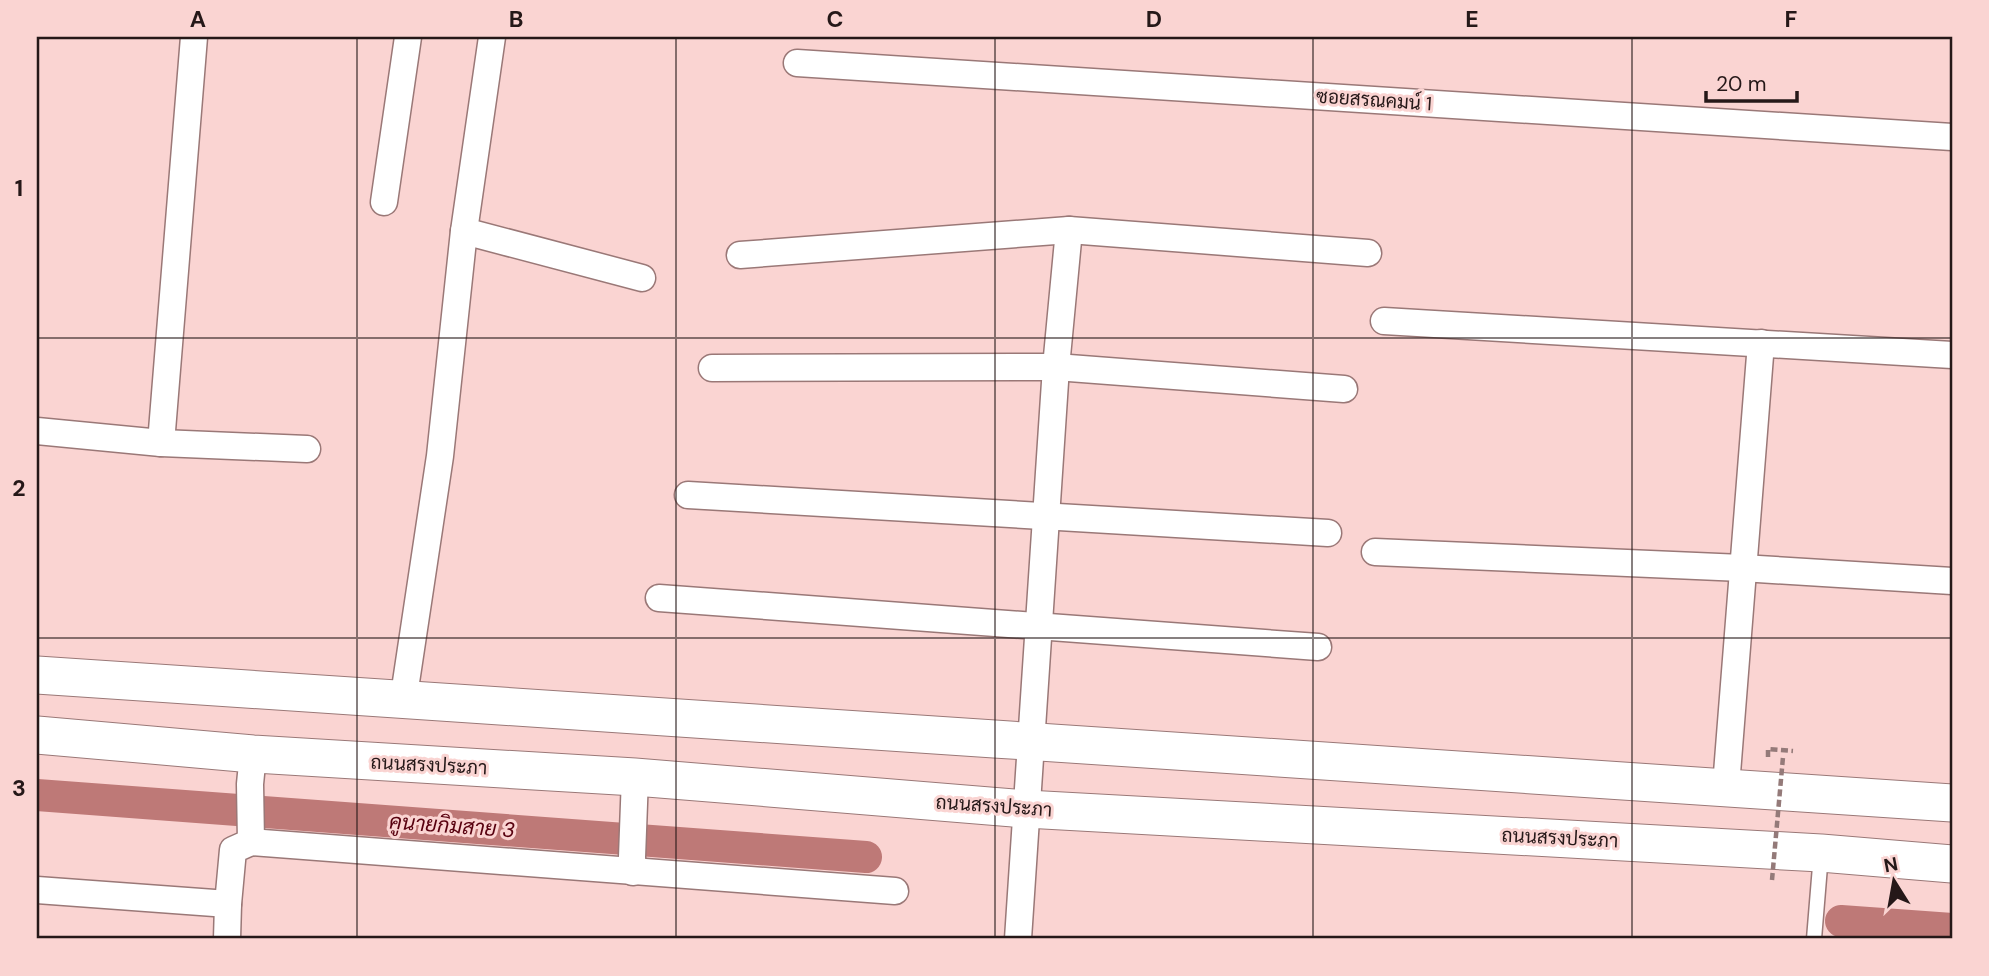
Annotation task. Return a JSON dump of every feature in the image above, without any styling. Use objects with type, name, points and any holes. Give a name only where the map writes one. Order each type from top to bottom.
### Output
[{"type":"main road","points":[[37,675],[403,702],[1726,786],[1952,803]]},
{"type":"main road","name":"ถนนสรงประภา","points":[[37,735],[251,769],[635,777],[1026,809],[1821,853],[1952,864]]},
{"type":"street","points":[[161,443],[194,37]]},
{"type":"street","points":[[384,202],[408,37]]},
{"type":"street","points":[[403,702],[440,456],[464,231],[492,37]]},
{"type":"street","name":"ซอยสรณคมน์ 1","points":[[797,63],[1952,137]]},
{"type":"street","points":[[740,255],[1069,230],[1368,253]]},
{"type":"street","points":[[1018,939],[1056,367],[1069,230]]},
{"type":"street","points":[[464,231],[642,278]]},
{"type":"street","points":[[1384,321],[1952,355]]},
{"type":"street","points":[[1726,786],[1761,343]]},
{"type":"street","points":[[712,368],[1056,367],[1344,389]]},
{"type":"street","points":[[37,431],[161,443],[307,449]]},
{"type":"street","points":[[688,495],[1328,533]]},
{"type":"street","points":[[1375,552],[1742,568],[1952,582]]},
{"type":"street","points":[[659,598],[1318,647]]},
{"type":"street","points":[[227,939],[233,850],[251,830],[251,769]]},
{"type":"street","points":[[632,864],[635,777]]},
{"type":"street","points":[[251,830],[895,891]]},
{"type":"street","points":[[37,890],[228,904]]},
{"type":"lane","points":[[1814,939],[1821,853]]},
{"type":"path","points":[[1772,880],[1783,757],[1768,758],[1768,749],[1793,751]]},
{"type":"waterway","name":"คูนายกิมสาย 3","points":[[37,795],[866,857]]},
{"type":"waterway","name":"คูนายกิมสาย 3","points":[[1841,921],[1952,929]]}]
